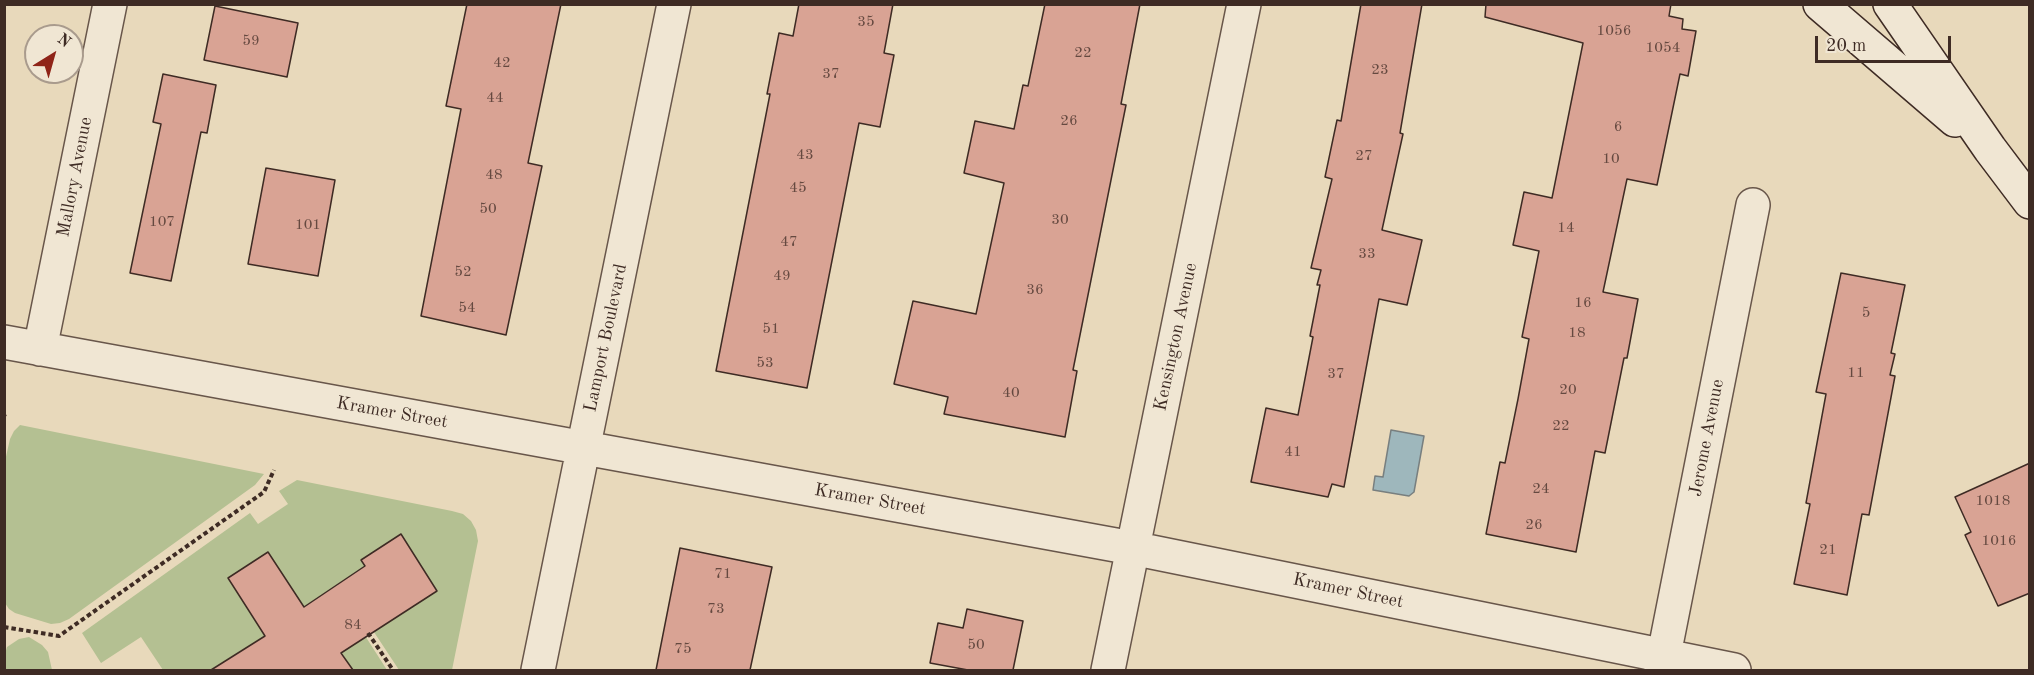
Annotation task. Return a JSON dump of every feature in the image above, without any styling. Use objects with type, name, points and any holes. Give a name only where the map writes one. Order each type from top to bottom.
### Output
[{"type":"street","name":"Mallory Avenue","points":[[40,349],[110,4]]},
{"type":"street","name":"Lamport Boulevard","points":[[538,670],[674,4]]},
{"type":"street","name":"Kensington Avenue","points":[[1108,670],[1244,4]]},
{"type":"street","points":[[1820,4],[1990,149]]},
{"type":"street","points":[[1890,4],[1990,149],[2030,202]]},
{"type":"street","name":"Jerome Avenue","points":[[1663,663],[1753,206]]},
{"type":"street","name":"Kramer Street","points":[[4,342],[1132,548],[1663,663],[1734,670]]},
{"type":"path","points":[[4,627],[59,636],[264,492],[274,470]]},
{"type":"path","points":[[368,633],[393,670]]},
{"type":"green space","points":[[20,425],[264,474],[255,485],[69,619],[51,624],[15,613],[5,603],[5,461],[10,439]]},
{"type":"green space","points":[[297,480],[452,511],[463,514],[471,521],[478,541],[452,670],[399,670],[370,626],[437,591],[401,534],[361,560],[365,566],[304,607],[268,553],[229,578],[265,636],[211,670],[163,670],[141,637],[101,663],[82,633],[250,513],[258,524],[288,504],[279,491]]},
{"type":"green space","points":[[362,631],[387,670],[353,670],[338,647]]},
{"type":"green space","points":[[29,637],[48,652],[52,670],[5,670],[7,647],[19,639]]},
{"type":"water","points":[[1391,430],[1424,436],[1414,492],[1409,496],[1373,490],[1375,476],[1383,477]]},
{"type":"building","points":[[467,4],[561,4],[528,163],[542,166],[506,335],[421,316],[461,109],[446,106]]},
{"type":"building","points":[[799,4],[893,4],[884,53],[894,55],[880,127],[859,123],[807,388],[716,371],[770,94],[767,94],[779,33],[793,36]]},
{"type":"building","points":[[1045,4],[1140,4],[1121,104],[1126,105],[1073,370],[1077,371],[1065,437],[944,414],[948,397],[894,384],[913,301],[976,314],[1004,183],[964,173],[975,121],[1014,129],[1023,85],[1028,86]]},
{"type":"building","points":[[1361,4],[1422,4],[1400,133],[1403,134],[1382,230],[1422,240],[1407,305],[1379,299],[1344,487],[1332,484],[1328,497],[1251,482],[1266,408],[1298,415],[1320,285],[1317,285],[1321,270],[1311,268],[1332,179],[1325,177],[1337,120],[1341,121]]},
{"type":"building","points":[[1486,4],[1671,4],[1669,16],[1683,19],[1682,29],[1696,31],[1688,76],[1680,74],[1657,185],[1627,179],[1603,292],[1638,299],[1605,453],[1595,451],[1576,552],[1486,534],[1500,462],[1505,463],[1518,399],[1529,339],[1522,337],[1539,251],[1513,245],[1524,192],[1552,198],[1583,43],[1485,17]]},
{"type":"building","points":[[215,6],[298,23],[287,77],[204,60]]},
{"type":"building","points":[[163,74],[216,85],[207,133],[201,132],[171,281],[130,273],[161,124],[153,122]]},
{"type":"building","points":[[266,168],[335,180],[318,276],[248,264]]},
{"type":"building","points":[[1841,273],[1905,285],[1891,353],[1895,354],[1890,375],[1895,376],[1869,515],[1862,514],[1847,595],[1794,584],[1810,504],[1806,503],[1826,394],[1816,392]]},
{"type":"building","points":[[2030,463],[2030,593],[1998,606],[1965,535],[1971,532],[1955,497]]},
{"type":"building","points":[[401,534],[437,591],[341,653],[353,670],[211,670],[265,636],[228,578],[268,552],[304,607],[365,566],[361,560]]},
{"type":"building","points":[[680,548],[772,567],[750,670],[656,670]]},
{"type":"building","points":[[967,609],[1023,621],[1013,670],[968,670],[930,663],[938,623],[963,628]]}]
